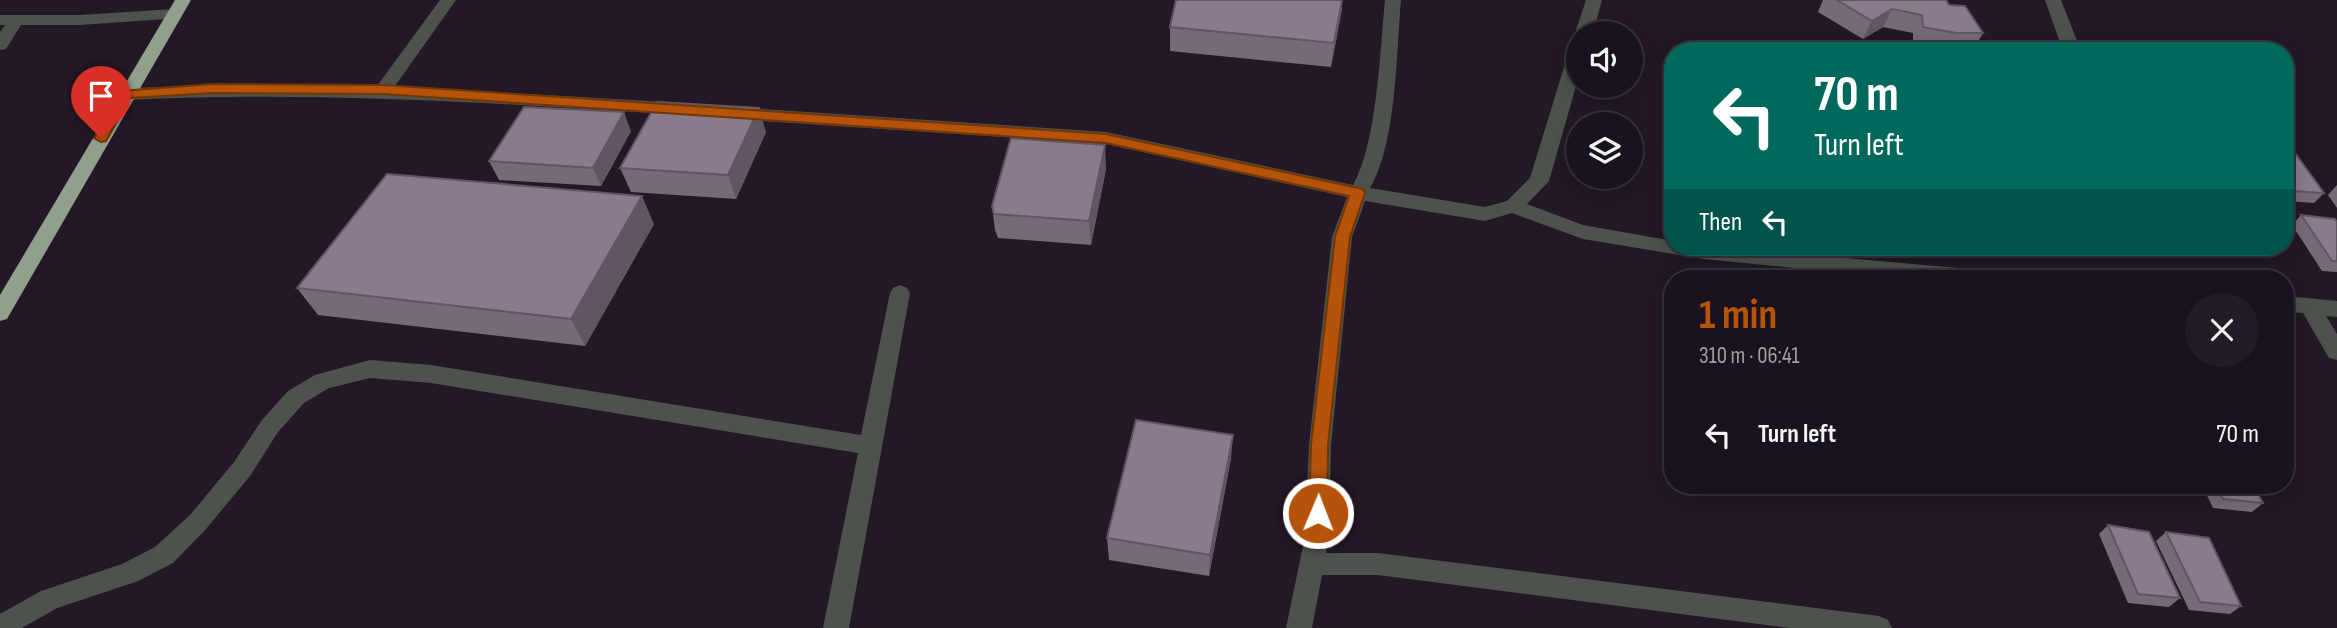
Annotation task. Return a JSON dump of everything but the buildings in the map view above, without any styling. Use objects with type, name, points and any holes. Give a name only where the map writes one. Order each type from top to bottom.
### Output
[{"type":"highway","points":[[0,313],[179,7]]},
{"type":"street","points":[[383,90],[447,0]]},
{"type":"street","points":[[1299,628],[1317,536],[1320,445],[1342,237],[1358,193],[1370,172],[1383,105],[1393,0]]},
{"type":"street","points":[[1588,21],[1594,0]]},
{"type":"street","points":[[2053,0],[2069,42]]},
{"type":"street","points":[[0,45],[9,20],[80,20],[179,7]]},
{"type":"street","points":[[126,94],[212,89],[383,90],[1106,138],[1358,193],[1485,214],[1514,206],[1539,181],[1566,91]]},
{"type":"street","points":[[1514,206],[1546,223],[1609,239],[1664,246]]},
{"type":"street","points":[[1736,256],[1883,270]]},
{"type":"street","points":[[836,628],[900,293]]},
{"type":"street","points":[[2294,305],[2337,309]]},
{"type":"street","points":[[2309,306],[2337,352]]},
{"type":"street","points":[[0,627],[50,599],[129,573],[164,555],[198,522],[242,469],[270,426],[296,397],[323,381],[370,369],[431,374],[870,446]]},
{"type":"street","points":[[1310,564],[1378,564],[1879,628]]},
{"type":"route","points":[[101,138],[126,94],[212,89],[383,90],[1106,138],[1358,193],[1342,237],[1320,445],[1318,513]]}]
